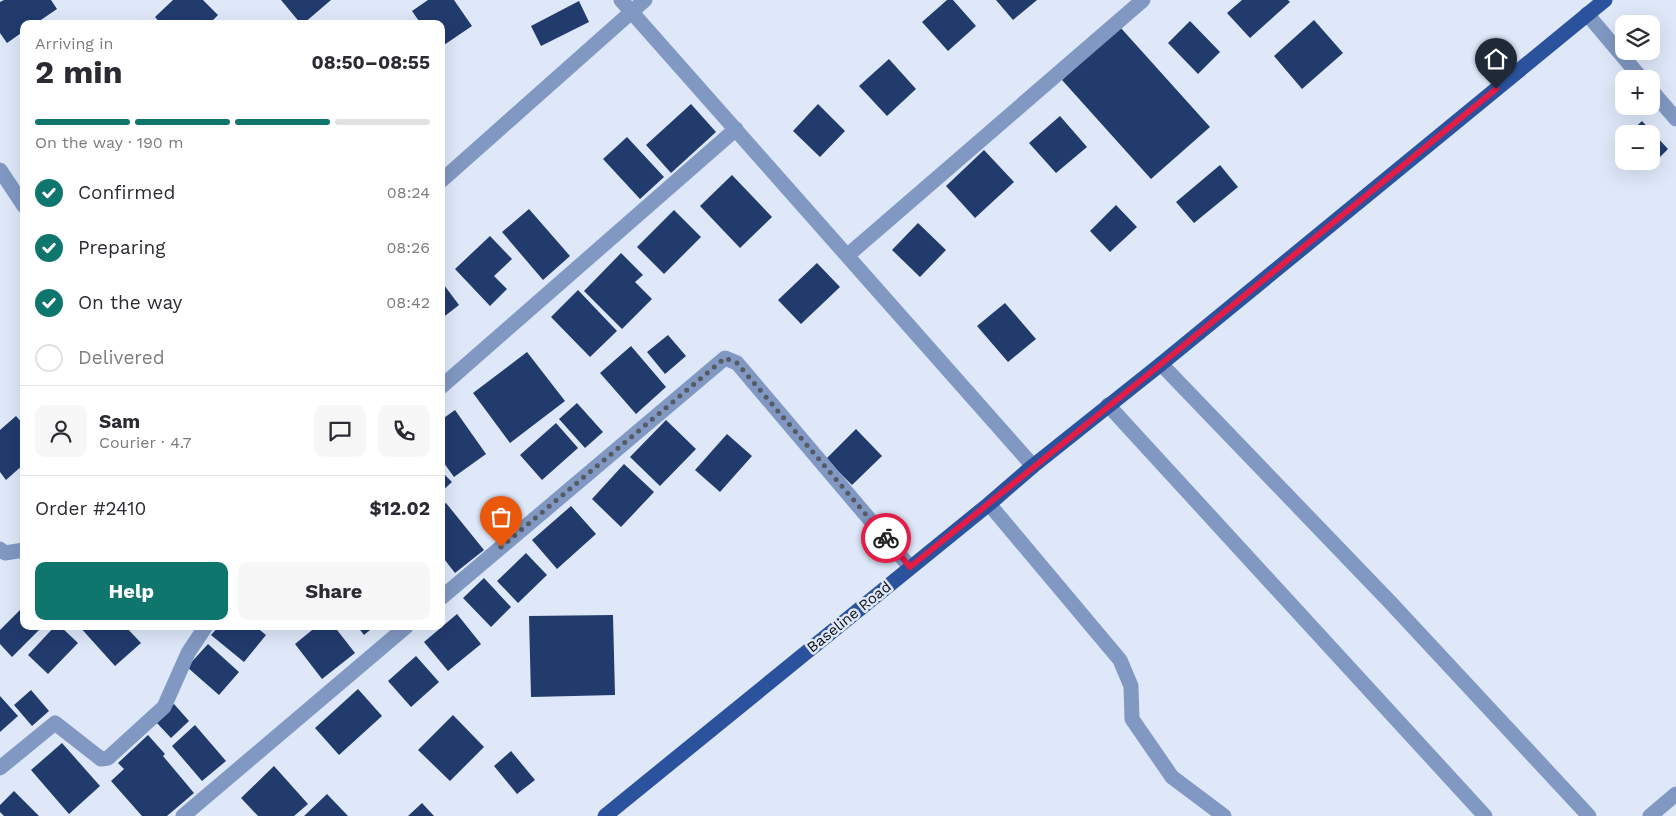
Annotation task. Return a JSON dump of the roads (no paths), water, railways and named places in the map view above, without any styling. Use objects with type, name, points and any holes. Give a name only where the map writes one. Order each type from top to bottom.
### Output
[{"type":"main road","name":"Baseline Road","points":[[604,816],[1161,364],[1605,0]]},
{"type":"street","points":[[445,177],[626,6],[645,0]]},
{"type":"street","points":[[848,255],[1143,0]]},
{"type":"street","points":[[626,6],[1033,466]]},
{"type":"street","points":[[1587,14],[1634,70]]},
{"type":"street","points":[[1660,100],[1676,119]]},
{"type":"street","points":[[445,384],[736,129]]},
{"type":"street","points":[[0,170],[20,198]]},
{"type":"street","points":[[445,595],[725,358],[737,363],[910,567]]},
{"type":"street","points":[[1161,364],[1389,601],[1589,816]]},
{"type":"street","points":[[1108,406],[1484,816]]},
{"type":"street","points":[[989,504],[1120,660],[1131,686],[1132,719],[1172,777],[1224,816]]},
{"type":"street","points":[[0,549],[5,553],[20,551]]},
{"type":"street","points":[[0,768],[54,723],[101,759],[108,758],[164,707],[188,653],[203,630]]},
{"type":"street","points":[[182,816],[402,630]]},
{"type":"street","points":[[1650,816],[1676,794]]}]
